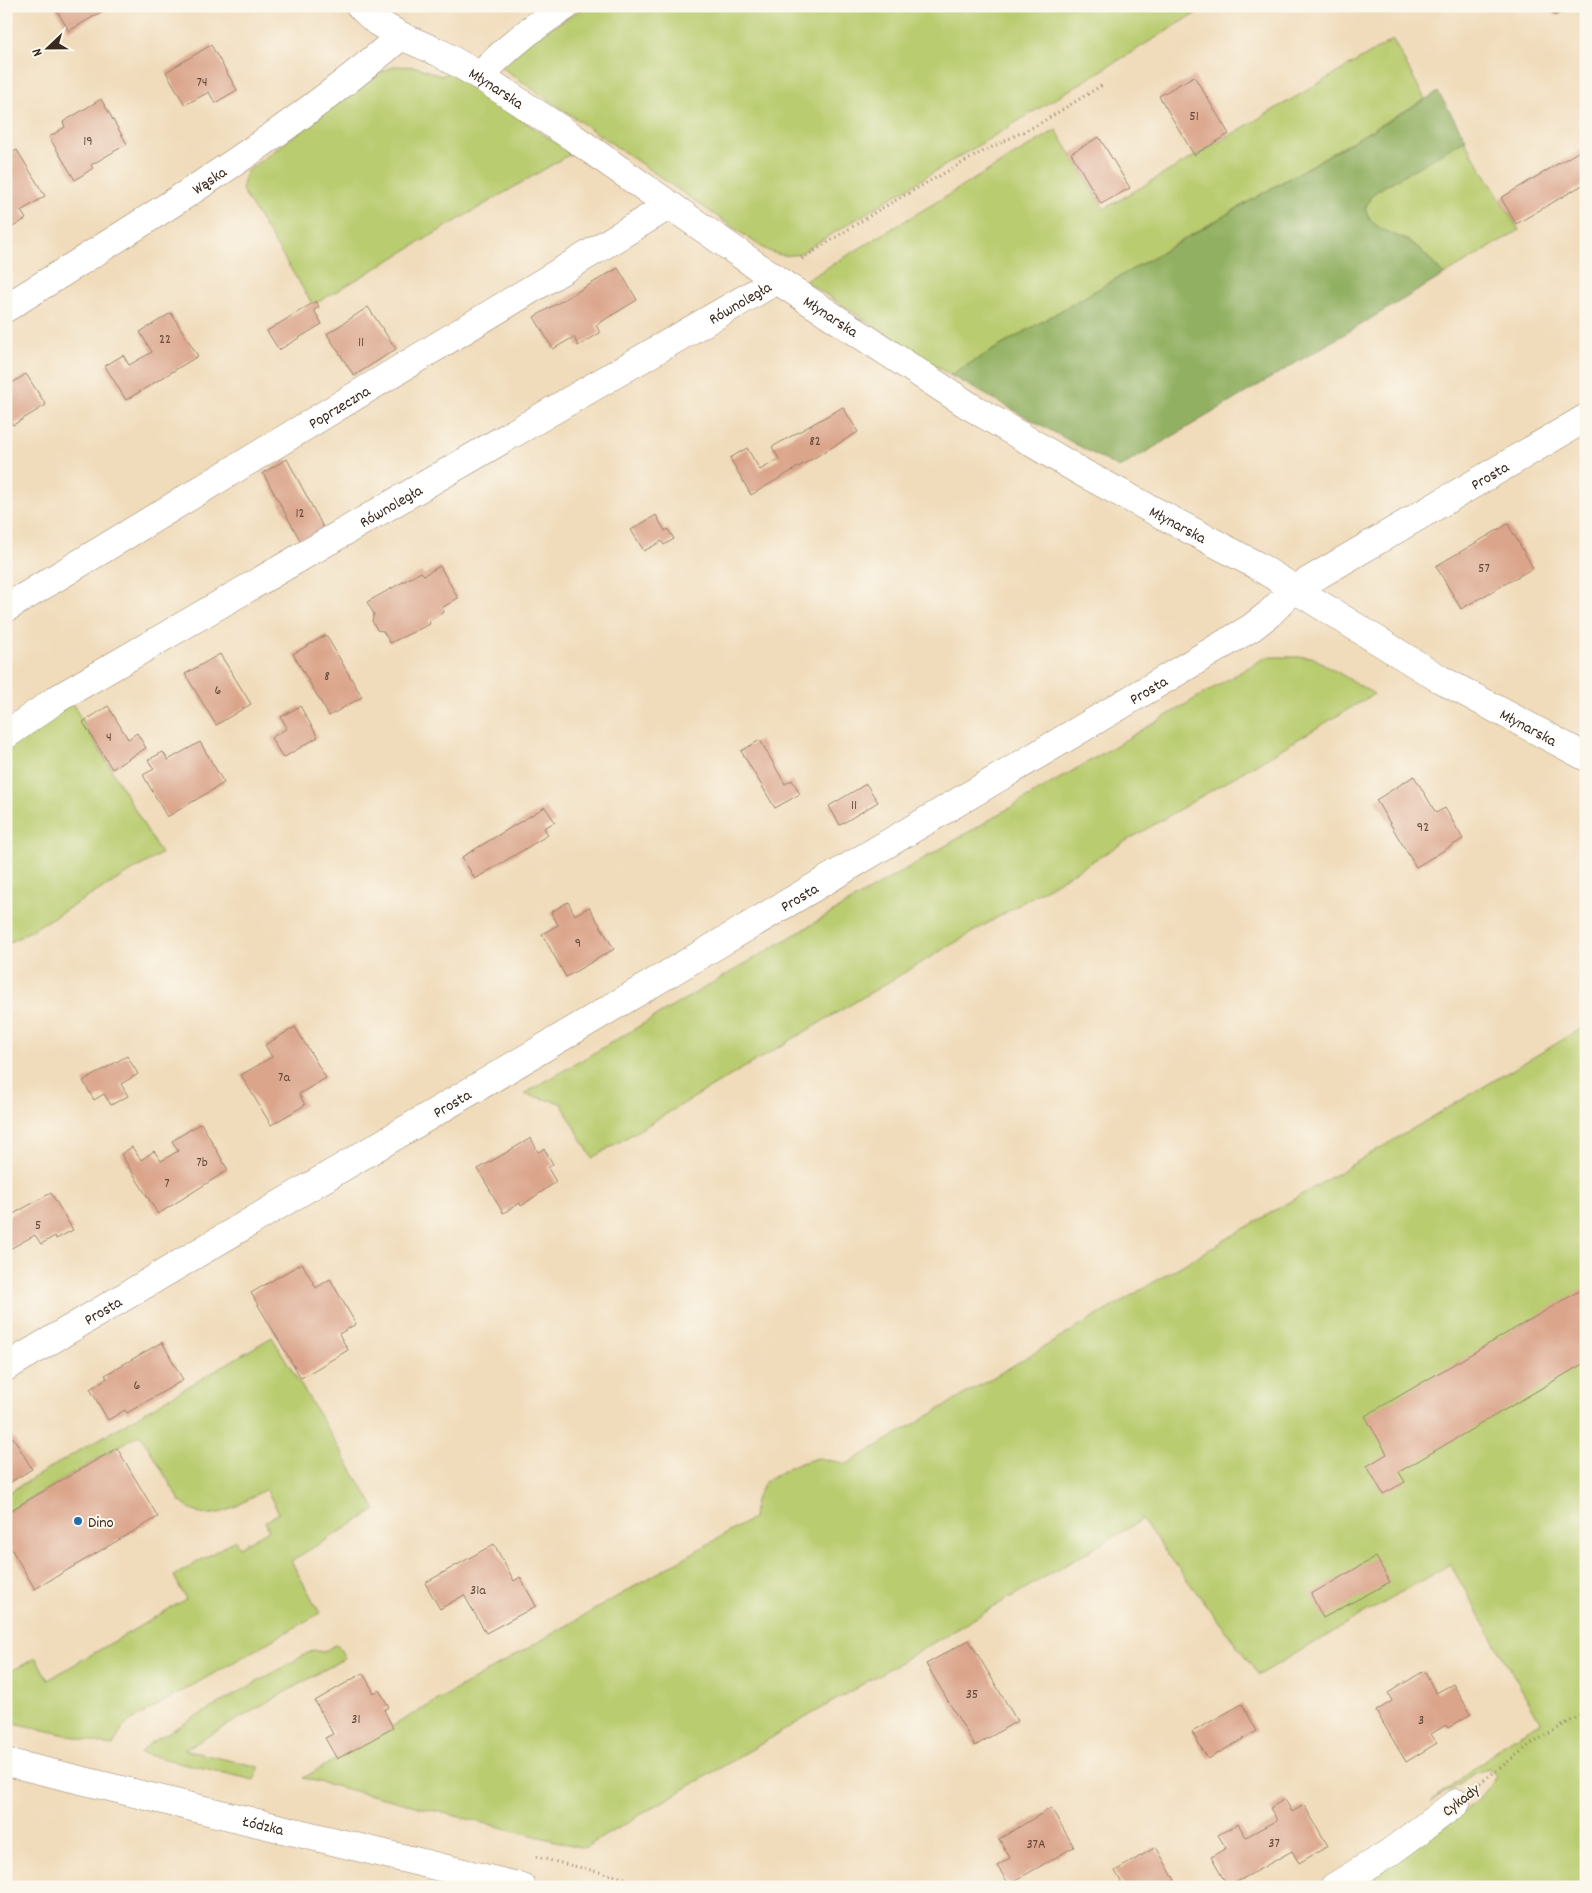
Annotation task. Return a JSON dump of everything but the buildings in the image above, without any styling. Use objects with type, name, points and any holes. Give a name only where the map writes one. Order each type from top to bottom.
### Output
[{"type":"street","name":"Młynarska","points":[[360,6],[377,22],[401,36],[440,53],[480,76],[571,136],[777,280],[1027,441],[1256,565],[1293,590],[1440,679],[1586,757]]},
{"type":"street","points":[[480,76],[506,48],[538,23],[566,6]]},
{"type":"street","name":"Wąska","points":[[6,308],[233,163],[353,78],[401,36]]},
{"type":"street","name":"Poprzeczna","points":[[6,608],[670,206]]},
{"type":"street","name":"Równoległa","points":[[6,735],[57,699],[777,280]]},
{"type":"street","name":"Prosta","points":[[6,1366],[1251,628],[1269,614],[1293,590],[1586,418]]},
{"type":"street","name":"Łódzka","points":[[6,1762],[522,1887]]},
{"type":"street","name":"Cykady","points":[[1334,1887],[1389,1853],[1456,1803]]},
{"type":"path","points":[[777,280],[796,263],[869,216],[978,154],[1039,124],[1104,84]]},
{"type":"path","name":"Cykady","points":[[1456,1803],[1506,1762],[1586,1712]]},
{"type":"green space","points":[[587,6],[1208,6],[799,254],[784,255],[776,254],[763,248],[501,67],[527,42]]},
{"type":"green space","points":[[1393,40],[1425,99],[950,375],[805,281],[1056,130],[1104,209]]},
{"type":"green space","points":[[395,66],[417,67],[441,76],[449,72],[572,153],[313,305],[242,190],[246,172],[375,75]]},
{"type":"green space","points":[[1438,92],[1466,139],[1378,190],[1370,198],[1365,209],[1374,224],[1413,244],[1444,275],[1119,468],[950,375]]},
{"type":"green space","points":[[1464,140],[1519,230],[1444,275],[1413,244],[1374,224],[1365,209],[1370,198],[1378,190]]},
{"type":"green space","points":[[1266,657],[1312,657],[1374,694],[592,1158],[561,1103],[524,1094]]},
{"type":"green space","points":[[72,703],[161,854],[6,945],[6,743]]},
{"type":"green space","points":[[1586,1026],[1586,1887],[1349,1887],[1408,1851],[1474,1803],[1489,1788],[1497,1774],[1488,1768],[1476,1773],[1431,1802],[1511,1739],[1541,1723],[1450,1564],[1259,1675],[1142,1520],[584,1848],[303,1778],[753,1518],[755,1500],[765,1482],[791,1466],[818,1458],[847,1464]]},
{"type":"green space","points":[[272,1337],[376,1510],[291,1561],[320,1613],[130,1721],[122,1729],[113,1746],[6,1721],[6,1674],[36,1658],[48,1680],[186,1599],[174,1576],[235,1540],[239,1547],[269,1530],[265,1522],[279,1513],[266,1489],[223,1512],[202,1514],[192,1510],[181,1502],[140,1434],[6,1513],[6,1494]]},
{"type":"green space","points":[[337,1644],[345,1658],[184,1750],[259,1767],[254,1780],[140,1753],[150,1743],[313,1650],[323,1652]]},
{"type":"place","name":"Dino","points":[[78,1521]]}]
